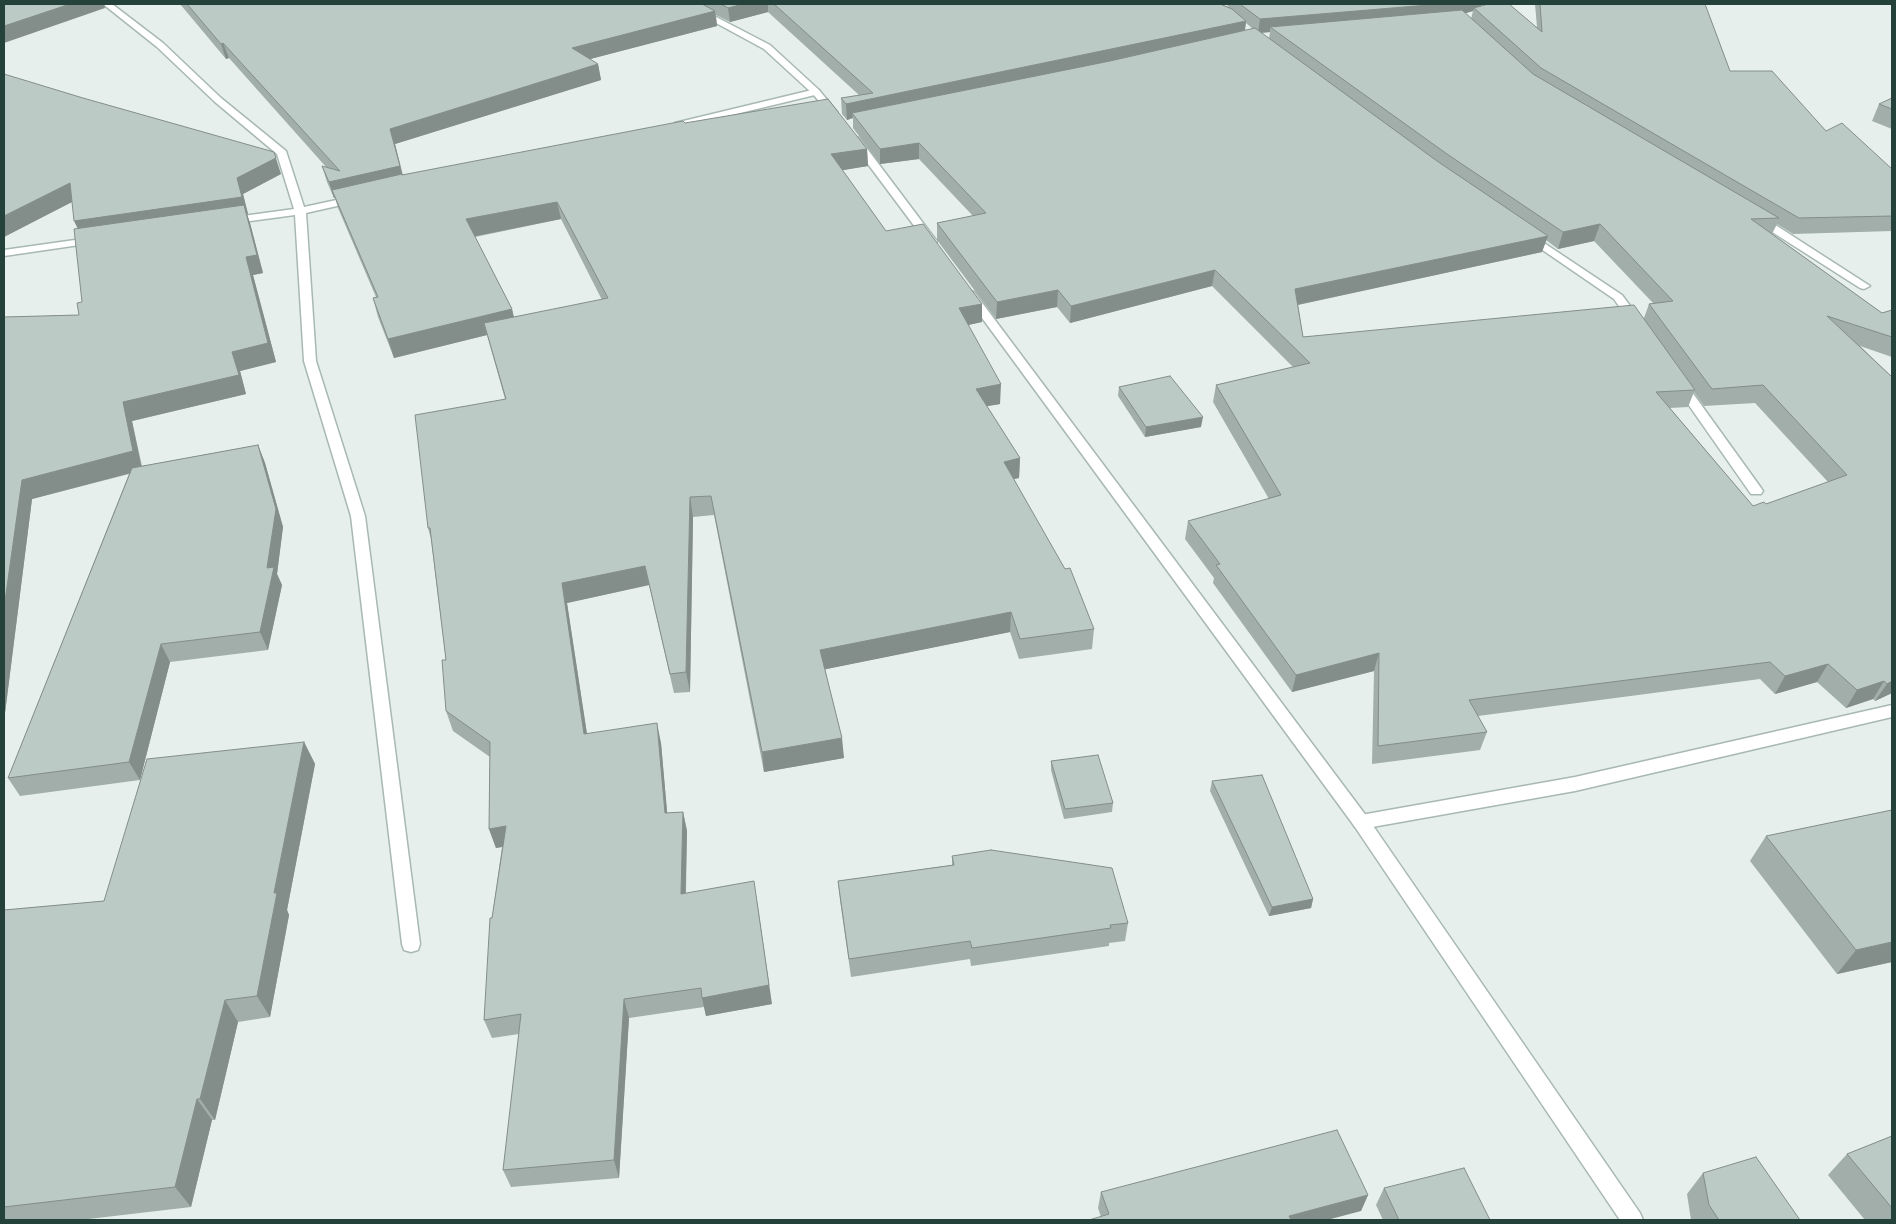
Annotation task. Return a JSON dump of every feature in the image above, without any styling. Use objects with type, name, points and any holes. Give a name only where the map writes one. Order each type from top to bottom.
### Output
[{"type":"street","points":[[107,4],[160,45],[218,100],[282,153],[300,211],[310,361],[358,516],[411,944]]},
{"type":"street","points":[[685,4],[767,47],[816,92],[844,125],[938,251]]},
{"type":"street","points":[[663,129],[816,92]]},
{"type":"street","points":[[221,222],[300,211],[367,196]]},
{"type":"street","points":[[1754,216],[1864,286]]},
{"type":"street","points":[[1520,229],[1618,297],[1641,329]]},
{"type":"street","points":[[4,253],[103,239]]},
{"type":"street","points":[[962,282],[1361,822],[1632,1220]]},
{"type":"street","points":[[1676,378],[1756,491]]},
{"type":"street","points":[[1361,822],[1575,784],[1892,711]]},
{"type":"building","points":[[4,4],[70,4],[4,26]]},
{"type":"building","points":[[187,4],[702,4],[715,11],[572,48],[598,64],[390,129],[400,166],[329,182],[322,166],[340,171],[223,43],[221,44]]},
{"type":"building","points":[[721,4],[743,4],[728,8]]},
{"type":"building","points":[[774,4],[1220,4],[1232,9],[1246,21],[846,104],[841,98],[873,93]]},
{"type":"building","points":[[1240,4],[1440,4],[1260,19]]},
{"type":"building","points":[[1488,4],[1509,4],[1542,32],[1540,4],[1705,4],[1730,71],[1772,71],[1826,131],[1842,123],[1892,169],[1892,216],[1799,218],[1541,68],[1474,8]]},
{"type":"building","points":[[1462,10],[1533,74],[1779,218],[1751,219],[1882,313],[1892,310],[1892,337],[1827,316],[1892,377],[1892,681],[1887,684],[1884,681],[1857,690],[1828,664],[1785,676],[1770,662],[1469,700],[1487,732],[1378,746],[1379,653],[1296,675],[1216,565],[1220,564],[1188,521],[1281,495],[1216,385],[1310,363],[1215,270],[1071,306],[1058,290],[997,302],[937,223],[986,213],[919,143],[880,149],[852,113],[1110,61],[1255,28],[1437,161],[1548,236],[1295,289],[1303,337],[1634,305],[1695,390],[1656,392],[1753,506],[1764,502],[1766,504],[1847,475],[1763,385],[1712,389],[1649,304],[1673,301],[1600,224],[1563,232],[1447,154],[1270,27]]},
{"type":"building","points":[[4,74],[274,152],[276,158],[237,178],[242,197],[74,221],[70,183],[4,216]]},
{"type":"building","points":[[1892,98],[1892,109],[1879,104]]},
{"type":"building","points":[[828,99],[867,149],[831,154],[886,231],[923,224],[982,304],[959,308],[1001,384],[976,389],[1020,458],[1004,462],[1065,569],[1070,568],[1094,629],[1020,639],[1011,612],[820,650],[842,738],[762,752],[711,496],[690,497],[686,672],[670,674],[645,566],[562,583],[584,734],[657,723],[665,813],[683,812],[681,894],[754,881],[769,985],[702,998],[701,988],[624,999],[614,1160],[503,1170],[521,1014],[484,1020],[490,918],[492,918],[506,826],[489,829],[490,742],[446,711],[442,660],[446,660],[415,415],[506,399],[484,323],[608,298],[557,202],[466,219],[512,309],[388,339],[373,298],[378,297],[332,190],[402,174],[683,121],[685,123]]},
{"type":"building","points":[[244,205],[257,255],[246,257],[268,343],[232,352],[239,375],[123,402],[133,451],[22,480],[4,608],[4,317],[79,315],[77,303],[82,302],[74,229]]},
{"type":"building","points":[[1170,376],[1203,417],[1146,427],[1119,387]]},
{"type":"building","points":[[258,445],[276,509],[267,568],[274,567],[260,632],[161,644],[129,762],[8,778],[132,468]]},
{"type":"building","points":[[304,742],[274,893],[277,893],[257,996],[225,1000],[175,1187],[4,1207],[4,910],[104,901],[147,759]]},
{"type":"building","points":[[1098,755],[1113,803],[1065,809],[1051,761]]},
{"type":"building","points":[[1262,775],[1313,899],[1272,907],[1212,781]]},
{"type":"building","points":[[1892,810],[1892,942],[1856,950],[1766,836]]},
{"type":"building","points":[[991,850],[1112,868],[1128,923],[1110,925],[1111,928],[972,948],[970,941],[849,959],[838,881],[954,865],[952,856]]},
{"type":"building","points":[[1337,1130],[1368,1195],[1289,1216],[1291,1220],[1089,1220],[1109,1214],[1101,1192]]},
{"type":"building","points":[[1892,1136],[1892,1208],[1847,1154]]},
{"type":"building","points":[[1756,1157],[1800,1220],[1719,1220],[1709,1205],[1703,1173]]},
{"type":"building","points":[[1464,1168],[1490,1220],[1399,1220],[1384,1188]]}]
